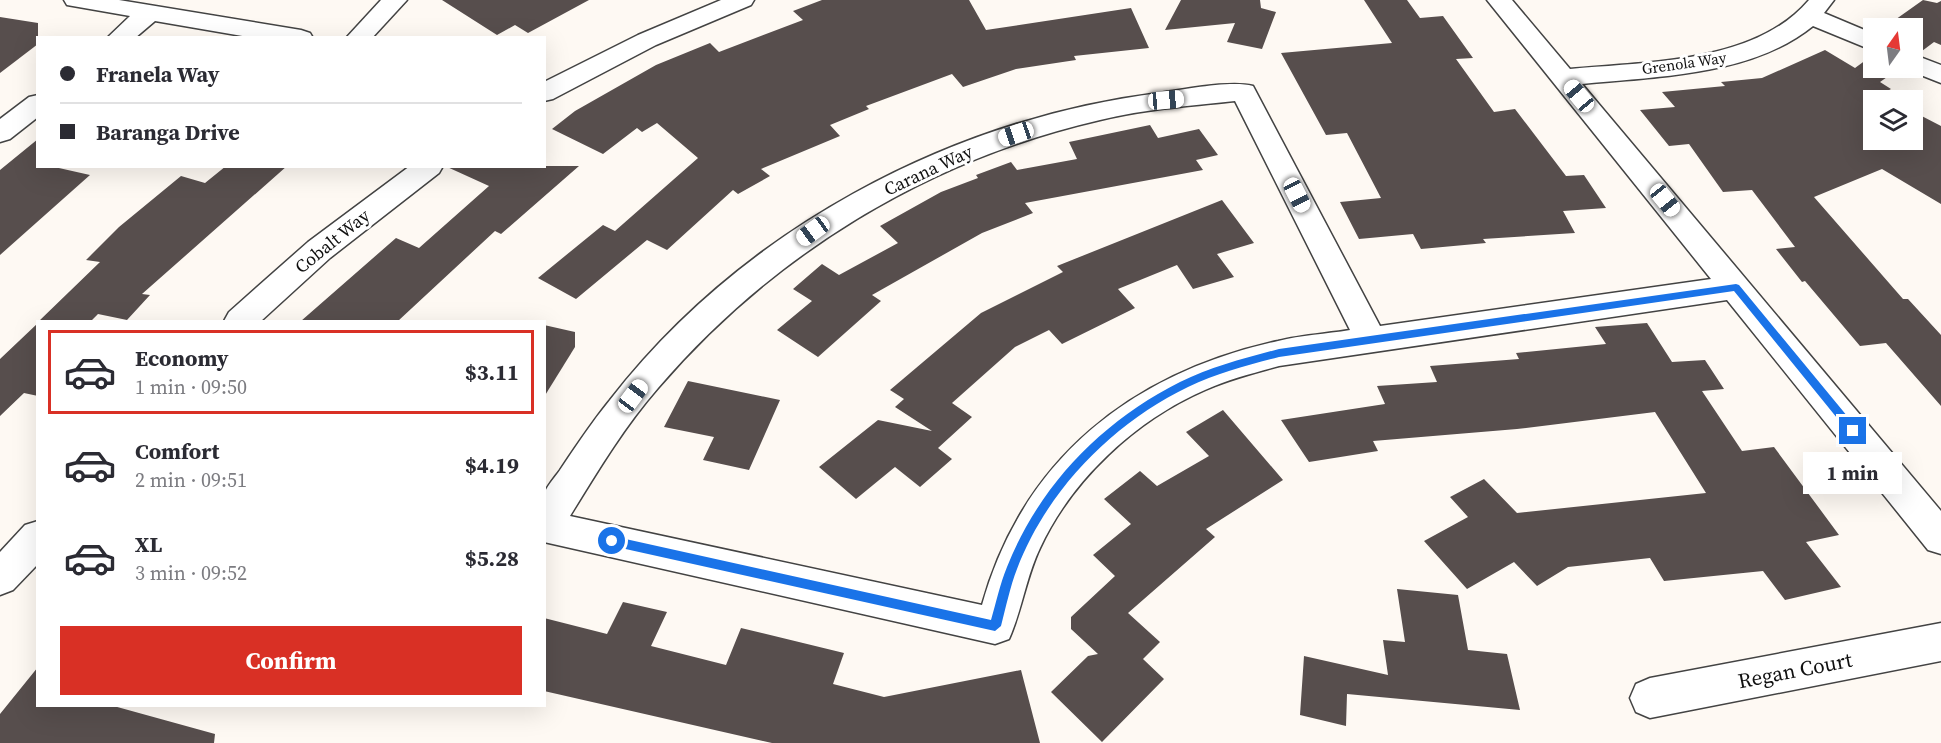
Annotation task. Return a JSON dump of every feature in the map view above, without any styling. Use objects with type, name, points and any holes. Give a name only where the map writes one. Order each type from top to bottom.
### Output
[{"type":"street","points":[[76,0],[289,36]]},
{"type":"street","points":[[360,36],[395,0]]},
{"type":"street","points":[[546,92],[647,40],[742,0]]},
{"type":"street","points":[[1499,0],[1941,538]]},
{"type":"street","points":[[1817,8],[1863,37]]},
{"type":"street","name":"Grenola Way","points":[[1564,78],[1727,58],[1770,43],[1817,8]]},
{"type":"street","points":[[121,36],[150,12]]},
{"type":"street","points":[[1923,67],[1941,75]]},
{"type":"street","name":"Carana Way","points":[[546,523],[595,446],[645,380],[699,323],[755,273],[823,225],[912,174],[984,144],[1036,127],[1101,111],[1166,100],[1244,92],[1371,340]]},
{"type":"street","points":[[0,133],[36,105]]},
{"type":"street","name":"Cobalt Way","points":[[241,320],[319,250],[426,168]]},
{"type":"street","points":[[546,526],[995,626],[1012,568],[1036,519],[1067,476],[1109,433],[1141,409],[1176,389],[1230,366],[1279,353],[1736,287]]},
{"type":"street","points":[[0,578],[36,539]]},
{"type":"street","name":"Regan Court","points":[[1650,698],[1941,642]]},
{"type":"building","points":[[442,0],[589,0],[528,33],[515,25],[497,35]]},
{"type":"building","points":[[822,0],[969,0],[986,30],[1131,8],[1149,48],[1074,56],[1076,60],[1016,69],[963,87],[952,74],[866,106],[869,109],[830,125],[840,136],[761,169],[770,176],[738,194],[733,190],[667,250],[647,240],[576,299],[538,278],[603,225],[615,231],[698,158],[657,123],[642,132],[637,128],[603,154],[552,129],[575,111],[656,65],[710,43],[719,52],[803,20],[793,11]]},
{"type":"building","points":[[1181,0],[1260,0],[1261,8],[1276,12],[1262,49],[1227,42],[1235,23],[1165,30]]},
{"type":"building","points":[[1364,0],[1407,0],[1420,18],[1443,16],[1473,58],[1456,59],[1494,112],[1515,109],[1566,176],[1584,175],[1606,208],[1563,211],[1575,233],[1483,239],[1486,243],[1421,249],[1413,234],[1359,239],[1340,202],[1381,198],[1347,133],[1326,135],[1281,53],[1392,43]]},
{"type":"building","points":[[1923,0],[1937,3],[1941,1],[1941,45],[1934,42],[1923,50],[1923,18],[1898,18]]},
{"type":"building","points":[[0,17],[38,23],[36,46],[0,73]]},
{"type":"building","points":[[1825,50],[1855,68],[1863,62],[1863,78],[1886,78],[1880,82],[1891,89],[1889,90],[1863,90],[1863,150],[1923,150],[1923,117],[1941,126],[1941,204],[1882,169],[1814,197],[1903,299],[1908,299],[1941,335],[1941,406],[1886,343],[1860,346],[1805,281],[1802,282],[1776,249],[1795,247],[1752,190],[1723,192],[1689,144],[1669,146],[1640,110],[1675,107],[1662,92],[1725,86],[1721,82],[1762,78]]},
{"type":"building","points":[[1150,125],[1158,138],[1199,129],[1218,155],[1196,160],[1203,170],[1025,203],[1033,213],[982,233],[872,295],[881,301],[818,357],[777,330],[812,301],[793,289],[822,264],[839,275],[898,243],[880,226],[941,192],[978,178],[976,175],[1011,162],[1017,170],[1077,159],[1069,142]]},
{"type":"building","points":[[36,141],[36,168],[59,168],[90,175],[0,255],[0,170]]},
{"type":"building","points":[[579,166],[501,234],[495,231],[399,320],[302,320],[396,238],[419,248],[489,186],[449,168]]},
{"type":"building","points":[[224,168],[285,168],[142,294],[150,295],[127,320],[98,314],[92,320],[40,320],[100,262],[86,260],[119,227],[181,176],[205,183]]},
{"type":"building","points":[[1222,200],[1254,243],[1217,254],[1234,277],[1193,289],[1177,265],[1118,289],[1135,308],[1062,344],[1049,330],[1015,347],[952,403],[972,417],[938,448],[952,459],[920,487],[895,467],[856,499],[819,467],[878,420],[932,431],[895,407],[904,399],[890,390],[981,313],[1063,272],[1057,266]]},
{"type":"building","points":[[1647,323],[1672,362],[1705,360],[1724,389],[1702,391],[1742,451],[1774,447],[1839,535],[1806,542],[1841,587],[1785,600],[1763,571],[1664,581],[1650,558],[1568,567],[1537,586],[1514,562],[1467,589],[1424,541],[1468,517],[1450,497],[1484,479],[1517,513],[1706,493],[1655,412],[1517,429],[1373,441],[1378,451],[1309,462],[1281,420],[1385,404],[1377,386],[1437,382],[1430,366],[1519,359],[1516,353],[1606,344],[1595,327]]},
{"type":"building","points":[[36,325],[36,396],[24,393],[0,416],[0,359]]},
{"type":"building","points":[[546,325],[575,332],[575,347],[546,394]]},
{"type":"building","points":[[688,381],[780,400],[749,470],[703,460],[714,437],[664,427]]},
{"type":"building","points":[[1223,410],[1283,480],[1206,529],[1215,537],[1128,613],[1160,642],[1143,659],[1164,679],[1102,742],[1051,692],[1088,656],[1098,654],[1071,629],[1071,617],[1115,576],[1093,555],[1131,524],[1104,499],[1140,471],[1157,486],[1209,456],[1186,432]]},
{"type":"building","points":[[1397,589],[1458,595],[1468,650],[1507,654],[1520,710],[1347,694],[1346,726],[1300,715],[1304,656],[1388,675],[1383,640],[1405,642]]},
{"type":"building","points":[[623,602],[667,612],[651,646],[726,665],[741,628],[844,653],[833,684],[884,697],[1021,670],[1040,743],[772,743],[546,691],[546,619],[607,634]]},
{"type":"building","points":[[36,669],[36,707],[117,707],[215,734],[214,743],[0,743],[0,714]]},
{"type":"route","points":[[612,541],[995,626],[1012,568],[1036,519],[1067,476],[1101,439],[1141,409],[1184,384],[1230,366],[1279,353],[1736,287],[1853,431]]}]
